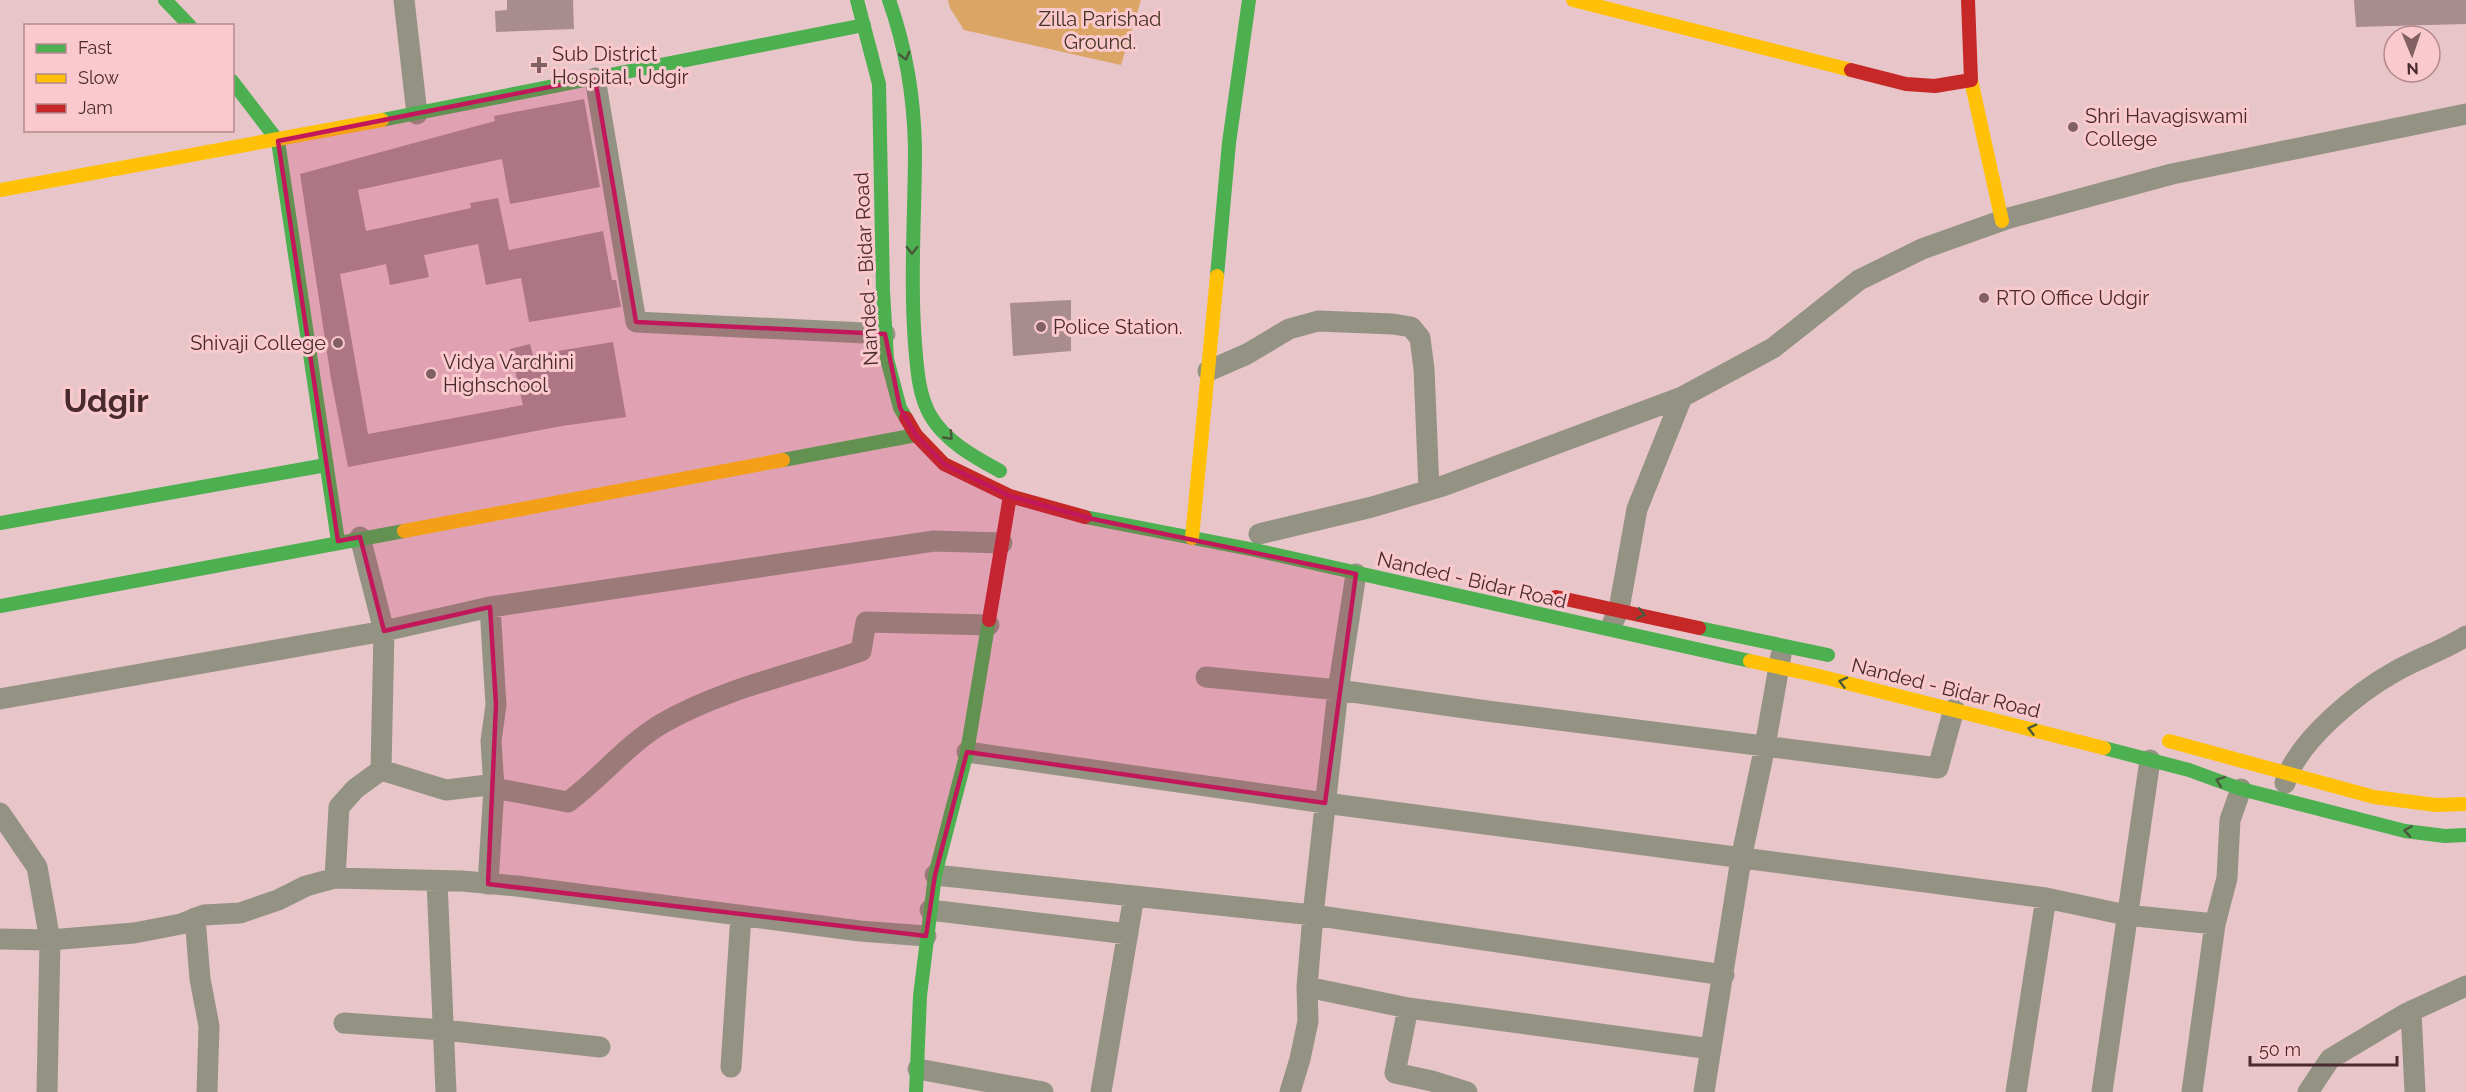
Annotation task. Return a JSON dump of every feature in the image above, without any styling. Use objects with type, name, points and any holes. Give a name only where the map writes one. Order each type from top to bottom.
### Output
[{"type":"main road","points":[[165,0],[188,24]]},
{"type":"main road","name":"Nanded - Bidar Road","points":[[857,0],[879,84],[887,359],[900,408],[916,435],[944,464],[1010,496],[1093,519],[1192,538],[1778,667],[1954,709],[2189,770],[2241,789],[2405,831],[2445,836],[2466,835]]},
{"type":"main road","points":[[889,0],[909,70],[914,119],[911,281],[918,381],[930,415],[952,440],[983,462],[1011,476]]},
{"type":"main road","points":[[1192,538],[1229,143],[1249,0]]},
{"type":"main road","points":[[1573,0],[1906,84],[1935,87],[1971,80]]},
{"type":"main road","points":[[1968,0],[1971,26],[1968,52],[1971,80],[2001,221]]},
{"type":"main road","points":[[0,190],[278,141],[864,25]]},
{"type":"main road","points":[[234,84],[278,141],[338,541]]},
{"type":"main road","points":[[0,606],[338,541],[916,435]]},
{"type":"main road","points":[[0,523],[326,465]]},
{"type":"main road","points":[[916,1092],[920,996],[935,875],[967,752],[1010,496]]},
{"type":"main road","points":[[1253,533],[1292,542]]},
{"type":"main road","name":"Nanded - Bidar Road","points":[[1542,594],[1845,659]]},
{"type":"main road","points":[[2152,737],[2374,797],[2436,805],[2466,804]]},
{"type":"street","points":[[404,0],[417,114]]},
{"type":"street","points":[[596,78],[636,322],[885,334]]},
{"type":"street","points":[[1253,533],[1363,509],[1429,490],[1682,397],[1773,348],[1859,280],[1922,249],[2001,221],[2172,174],[2466,114]]},
{"type":"street","points":[[1208,371],[1247,354],[1289,329],[1318,321],[1393,324],[1411,327],[1420,338],[1424,369],[1429,490]]},
{"type":"street","points":[[1609,631],[1619,609],[1637,509],[1682,397]]},
{"type":"street","points":[[360,537],[384,631],[381,770]]},
{"type":"street","points":[[0,699],[384,631],[490,607],[934,541],[1002,543]]},
{"type":"street","points":[[1290,1092],[1308,1021],[1306,987],[1313,915],[1338,690],[1356,574]]},
{"type":"street","points":[[488,884],[494,788],[491,741],[496,705],[490,607]]},
{"type":"street","points":[[381,770],[446,790],[488,785],[568,802],[592,784],[626,749],[662,724],[683,713],[715,697],[861,651],[866,622],[989,625]]},
{"type":"street","points":[[2280,798],[2288,772],[2312,738],[2351,702],[2394,672],[2466,636]]},
{"type":"street","points":[[1704,1092],[1741,859],[1783,645]]},
{"type":"street","points":[[1206,677],[1338,690],[1938,768],[1954,709]]},
{"type":"street","points":[[967,752],[1325,804],[1468,820],[1741,859],[2046,898],[2126,915],[2215,924]]},
{"type":"street","points":[[2102,1092],[2150,760]]},
{"type":"street","points":[[335,878],[339,807],[355,789],[381,770]]},
{"type":"street","points":[[2192,1092],[2215,924],[2227,878],[2230,820],[2241,789]]},
{"type":"street","points":[[0,813],[36,867],[50,940],[47,1092]]},
{"type":"street","points":[[935,875],[1313,915],[1724,975]]},
{"type":"street","points":[[0,939],[50,940],[134,933],[181,924],[204,915],[240,913],[278,900],[306,886],[335,878],[438,880],[488,884],[860,931],[926,936]]},
{"type":"street","points":[[438,880],[446,1092]]},
{"type":"street","points":[[1101,1092],[1134,896]]},
{"type":"street","points":[[2016,1092],[2046,898]]},
{"type":"street","points":[[930,910],[1128,934]]},
{"type":"street","points":[[731,1067],[741,915]]},
{"type":"street","points":[[195,918],[200,979],[209,1026],[207,1092]]},
{"type":"street","points":[[2308,1092],[2330,1059],[2411,1011],[2466,986]]},
{"type":"street","points":[[1306,987],[1408,1008],[1711,1049]]},
{"type":"street","points":[[1408,1008],[1395,1073],[1467,1092]]},
{"type":"street","points":[[2411,1011],[2415,1092]]},
{"type":"street","points":[[344,1023],[444,1030],[600,1047]]},
{"type":"street","points":[[918,1069],[1043,1092]]},
{"type":"highlighted area","points":[[595,78],[636,322],[885,334],[900,408],[916,435],[944,464],[1010,496],[1093,519],[1356,574],[1325,803],[967,752],[935,875],[926,936],[488,884],[496,705],[490,607],[384,631],[360,537],[338,541],[278,141]]},
{"type":"green space","name":"Zilla Parishad Ground.","points":[[948,0],[1141,0],[1121,65],[964,30],[950,8]]},
{"type":"building","points":[[507,0],[573,0],[574,29],[496,32],[495,11],[507,10]]},
{"type":"building","points":[[2354,0],[2466,0],[2466,24],[2382,24],[2382,26],[2356,27]]},
{"type":"building","name":"Shivaji College","points":[[584,99],[600,187],[510,204],[502,159],[358,190],[366,231],[471,208],[470,203],[498,198],[509,250],[603,231],[612,280],[616,280],[621,307],[529,322],[521,278],[486,285],[478,244],[424,255],[429,277],[390,285],[386,264],[340,274],[368,434],[523,405],[510,349],[530,344],[533,355],[613,342],[626,417],[562,426],[348,467],[331,379],[300,174],[495,121],[494,116]]},
{"type":"building","name":"Police Station.","points":[[1071,300],[1071,351],[1013,356],[1010,303]]},
{"type":"traffic: fast","points":[[165,0],[188,24]]},
{"type":"traffic: fast","points":[[857,0],[879,84],[883,291],[887,359],[900,408],[906,418]]},
{"type":"traffic: fast","points":[[889,0],[908,72],[913,110],[915,148],[913,295],[917,371],[921,389],[930,415],[944,433],[970,454],[1000,471]]},
{"type":"traffic: fast","points":[[1217,276],[1229,143],[1249,0]]},
{"type":"traffic: fast","points":[[382,120],[864,25]]},
{"type":"traffic: fast","points":[[234,84],[278,141],[338,541]]},
{"type":"traffic: fast","points":[[783,460],[916,435]]},
{"type":"traffic: fast","points":[[0,523],[326,465]]},
{"type":"traffic: fast","points":[[1085,517],[1255,550],[1750,661]]},
{"type":"traffic: fast","points":[[0,606],[404,531]]},
{"type":"traffic: fast","points":[[916,1092],[920,996],[935,875],[967,752],[989,620]]},
{"type":"traffic: fast","points":[[1699,628],[1828,655]]},
{"type":"traffic: fast","points":[[2104,748],[2189,770],[2241,789],[2405,831],[2445,836],[2466,835]]},
{"type":"traffic: slow","points":[[1573,0],[1851,70]]},
{"type":"traffic: slow","points":[[1971,80],[2002,221]]},
{"type":"traffic: slow","points":[[0,190],[382,120]]},
{"type":"traffic: slow","points":[[1192,538],[1217,276]]},
{"type":"traffic: slow","points":[[404,531],[783,460]]},
{"type":"traffic: slow","points":[[1750,661],[1815,675],[2104,748]]},
{"type":"traffic: slow","points":[[2169,741],[2374,797],[2436,805],[2466,804]]},
{"type":"traffic: jam","points":[[1851,70],[1906,84],[1935,86],[1971,80],[1968,0]]},
{"type":"traffic: jam","points":[[906,418],[916,435],[944,464],[1010,496],[1085,517]]},
{"type":"traffic: jam","points":[[989,620],[1010,496]]},
{"type":"traffic: jam","points":[[1556,597],[1699,628]]},
{"type":"place","name":"Sub District Hospital, Udgir","points":[[539,65]]},
{"type":"place","name":"Shri Havagiswami College","points":[[2073,127]]},
{"type":"place","name":"RTO Office Udgir","points":[[1984,298]]},
{"type":"place","name":"Police Station.","points":[[1041,327]]},
{"type":"place","name":"Shivaji College","points":[[338,343]]},
{"type":"place","name":"Vidya Vardhini Highschool","points":[[431,374]]},
{"type":"district","name":"Udgir","points":[[106,400]]}]
